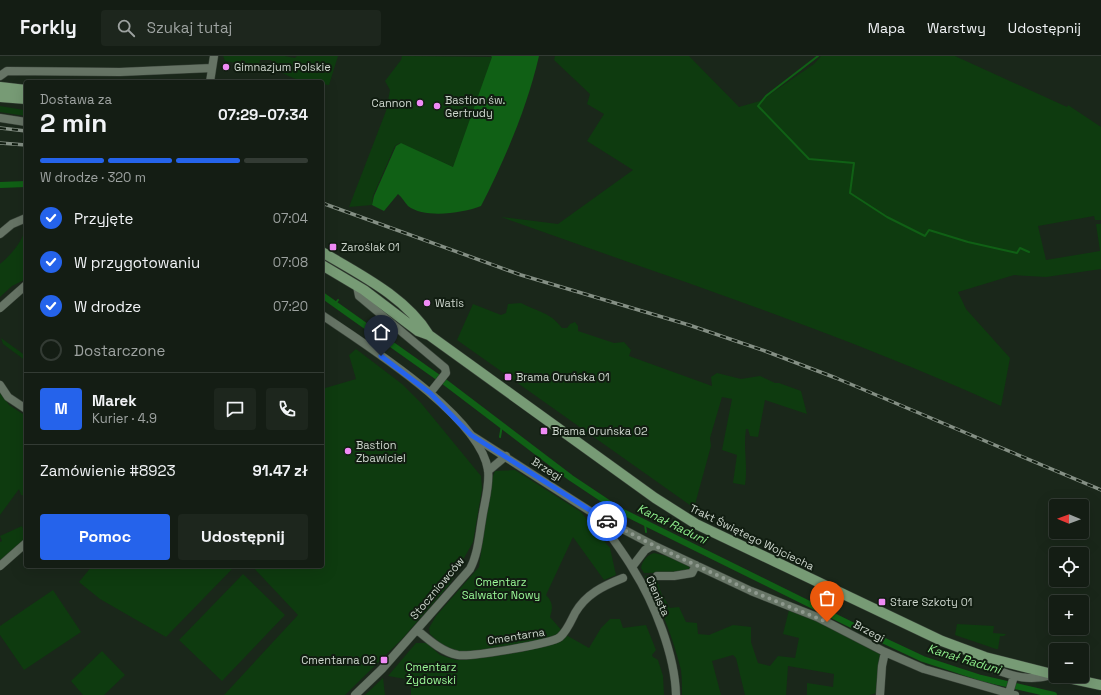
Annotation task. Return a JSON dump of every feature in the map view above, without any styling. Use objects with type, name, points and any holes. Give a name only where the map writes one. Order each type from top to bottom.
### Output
[{"type":"main road","points":[[0,87],[24,90]]},
{"type":"main road","points":[[0,97],[24,99]]},
{"type":"main road","name":"Trakt Świętego Wojciecha","points":[[324,253],[388,294],[422,323],[429,335]]},
{"type":"main road","name":"Trakt Świętego Wojciecha","points":[[324,266],[357,286],[418,330],[429,335],[655,498],[696,524],[942,641],[985,657],[1049,673]]},
{"type":"main road","name":"Trakt Świętego Wojciecha","points":[[1089,682],[1101,685]]},
{"type":"street","points":[[210,80],[213,57]]},
{"type":"street","points":[[0,76],[7,71],[126,72],[212,68]]},
{"type":"street","points":[[0,118],[24,122]]},
{"type":"street","points":[[0,234],[12,224],[24,219]]},
{"type":"street","name":"Trakt Świętego Wojciecha","points":[[357,286],[359,296],[445,368],[444,374],[430,393]]},
{"type":"street","points":[[0,308],[24,287]]},
{"type":"street","points":[[324,316],[406,373],[430,393],[471,435]]},
{"type":"street","points":[[0,385],[8,397],[24,408]]},
{"type":"street","name":"Brzegi","points":[[471,435],[596,515],[653,545],[751,591],[817,617],[885,652],[924,669],[1011,693]]},
{"type":"street","name":"Stoczniowców","points":[[355,695],[417,630],[466,573],[473,562],[485,501],[488,471],[481,450],[471,435]]},
{"type":"street","points":[[488,471],[506,456]]},
{"type":"street","name":"Cienista","points":[[596,515],[607,533],[632,567],[650,600],[670,655],[676,695]]},
{"type":"street","points":[[0,566],[24,545]]},
{"type":"street","points":[[632,567],[644,550],[653,545]]},
{"type":"street","points":[[657,576],[674,576],[692,573],[696,565]]},
{"type":"street","name":"Cmentarna","points":[[417,630],[441,648],[460,655],[550,642],[564,634],[576,612],[587,597],[606,585],[623,578]]},
{"type":"street","points":[[880,695],[882,666],[885,652]]},
{"type":"street","points":[[985,657],[988,666],[1013,678],[1036,680],[1049,677]]},
{"type":"street","points":[[1011,693],[1013,678]]},
{"type":"green space","points":[[223,56],[285,56],[295,58],[297,56],[338,56],[329,85],[324,84],[324,80],[301,80],[288,76],[279,70],[271,60],[260,60],[259,66],[245,64],[245,61],[241,60],[241,64],[225,61]]},
{"type":"green space","points":[[402,56],[493,57],[453,167],[400,143],[395,146],[373,196],[372,205],[349,207],[386,111],[390,90],[385,81],[401,60]]},
{"type":"green space","points":[[555,56],[689,56],[739,107],[760,101],[814,64],[821,56],[955,56],[1067,107],[1068,105],[1101,127],[1101,220],[1095,220],[1094,216],[1038,226],[1046,260],[1100,251],[1096,224],[1101,224],[1101,269],[1046,277],[1014,275],[958,292],[966,309],[1010,358],[1001,406],[878,354],[753,306],[501,217],[558,224],[633,170],[587,141],[604,114],[587,104],[590,94],[554,60]]},
{"type":"green space","points":[[0,106],[24,110],[24,116],[0,112]]},
{"type":"green space","points":[[24,234],[24,280],[12,286],[0,297],[0,264],[9,256]]},
{"type":"green space","points":[[521,303],[548,315],[562,328],[567,328],[570,324],[575,322],[578,326],[578,331],[614,343],[624,342],[631,350],[629,356],[712,386],[711,377],[717,373],[741,379],[760,376],[775,383],[801,391],[807,414],[765,400],[758,437],[750,436],[748,429],[746,429],[745,485],[733,483],[737,455],[722,450],[732,399],[722,397],[710,438],[711,446],[694,508],[457,340],[473,304],[501,315],[506,313],[508,304]]},
{"type":"green space","points":[[1,338],[24,355],[24,360],[3,344]]},
{"type":"green space","points":[[356,349],[402,384],[421,403],[481,476],[482,489],[473,542],[449,585],[402,639],[345,695],[224,695],[298,615],[254,568],[324,568],[324,388],[356,379],[349,355]]},
{"type":"green space","points":[[0,391],[9,405],[24,415],[24,496],[21,495],[19,489],[0,515]]},
{"type":"green space","name":"Cmentarz Salwator Nowy","points":[[515,470],[581,512],[610,548],[616,575],[604,580],[573,537],[546,595],[552,605],[550,617],[563,632],[549,640],[459,652],[442,645],[430,634],[429,628],[436,616],[479,567],[491,481],[495,471]]},
{"type":"green space","points":[[22,526],[24,533],[24,542],[0,562],[0,542],[2,541],[0,536]]},
{"type":"green space","points":[[654,553],[671,557],[690,566],[689,572],[644,573],[641,568],[642,563],[647,557]]},
{"type":"green space","points":[[90,568],[233,568],[166,637],[100,599],[79,582]]},
{"type":"green space","points":[[243,574],[285,615],[222,681],[179,640]]},
{"type":"green space","points":[[645,576],[656,576],[661,593],[670,608],[679,607],[686,622],[697,623],[698,634],[709,635],[733,625],[751,627],[751,642],[758,663],[770,666],[778,656],[795,658],[799,638],[783,634],[789,610],[795,610],[880,652],[877,693],[869,695],[807,695],[807,683],[833,687],[834,674],[788,666],[786,695],[745,695],[736,658],[733,655],[712,661],[721,695],[682,695],[681,670],[675,647],[661,610],[645,578]]},
{"type":"green space","points":[[53,590],[81,632],[24,670],[0,635],[0,626]]},
{"type":"green space","name":"Cmentarz Żydowski","points":[[610,619],[620,619],[623,628],[646,625],[656,650],[652,655],[658,660],[663,676],[664,695],[411,695],[411,680],[388,676],[416,643],[427,643],[440,655],[456,660],[466,660],[557,642],[563,640],[566,635],[589,648],[601,628]]},
{"type":"green space","points":[[957,624],[994,626],[993,633],[1006,634],[1004,636],[1000,636],[998,649],[996,649],[955,635]]},
{"type":"green space","points":[[102,651],[125,675],[104,695],[83,695],[71,681]]},
{"type":"green space","points":[[383,678],[385,695],[365,695]]},
{"type":"shaded area","points":[[491,56],[539,56],[522,114],[481,206],[454,213],[434,214],[415,210],[408,206],[398,194],[384,211],[372,205],[374,196],[396,146],[401,143],[453,167],[492,57]]},
{"type":"waterway","points":[[818,56],[766,96],[758,106],[809,159],[854,163],[850,193],[887,217],[925,236],[929,230],[968,242],[1017,253],[1020,248],[1029,252]]},
{"type":"waterway","name":"Kanał Raduni","points":[[0,185],[24,184]]},
{"type":"waterway","name":"Kanał Raduni","points":[[324,296],[446,383],[571,478],[619,510],[923,659],[981,678],[1054,695]]},
{"type":"waterway","name":"Kanał Raduni","points":[[335,304],[338,300]]},
{"type":"waterway","points":[[500,437],[502,425]]},
{"type":"waterway","name":"Kanał Raduni","points":[[645,524],[646,532]]},
{"type":"railway","points":[[0,128],[24,131]]},
{"type":"railway","points":[[0,143],[24,145]]},
{"type":"railway","points":[[324,204],[521,275],[689,325],[765,351],[836,378],[1101,490]]},
{"type":"way so far","points":[[607,521],[653,545],[751,591],[827,622]]},
{"type":"place","name":"Gimnazjum Polskie","points":[[226,67]]},
{"type":"place","name":"Cannon","points":[[420,103]]},
{"type":"place","name":"Bastion św. Gertrudy","points":[[437,106]]},
{"type":"place","name":"Zaroślak 01","points":[[333,247]]},
{"type":"place","name":"Watis","points":[[427,303]]},
{"type":"place","name":"Brama Oruńska 01","points":[[508,377]]},
{"type":"place","name":"Brama Oruńska 02","points":[[544,431]]},
{"type":"place","name":"Bastion Zbawiciel","points":[[348,451]]},
{"type":"place","name":"Stare Szkoty 01","points":[[882,602]]},
{"type":"place","name":"Cmentarna 02","points":[[384,660]]},
{"type":"route","points":[[381,356],[415,380],[430,393],[471,435],[607,521]]}]
